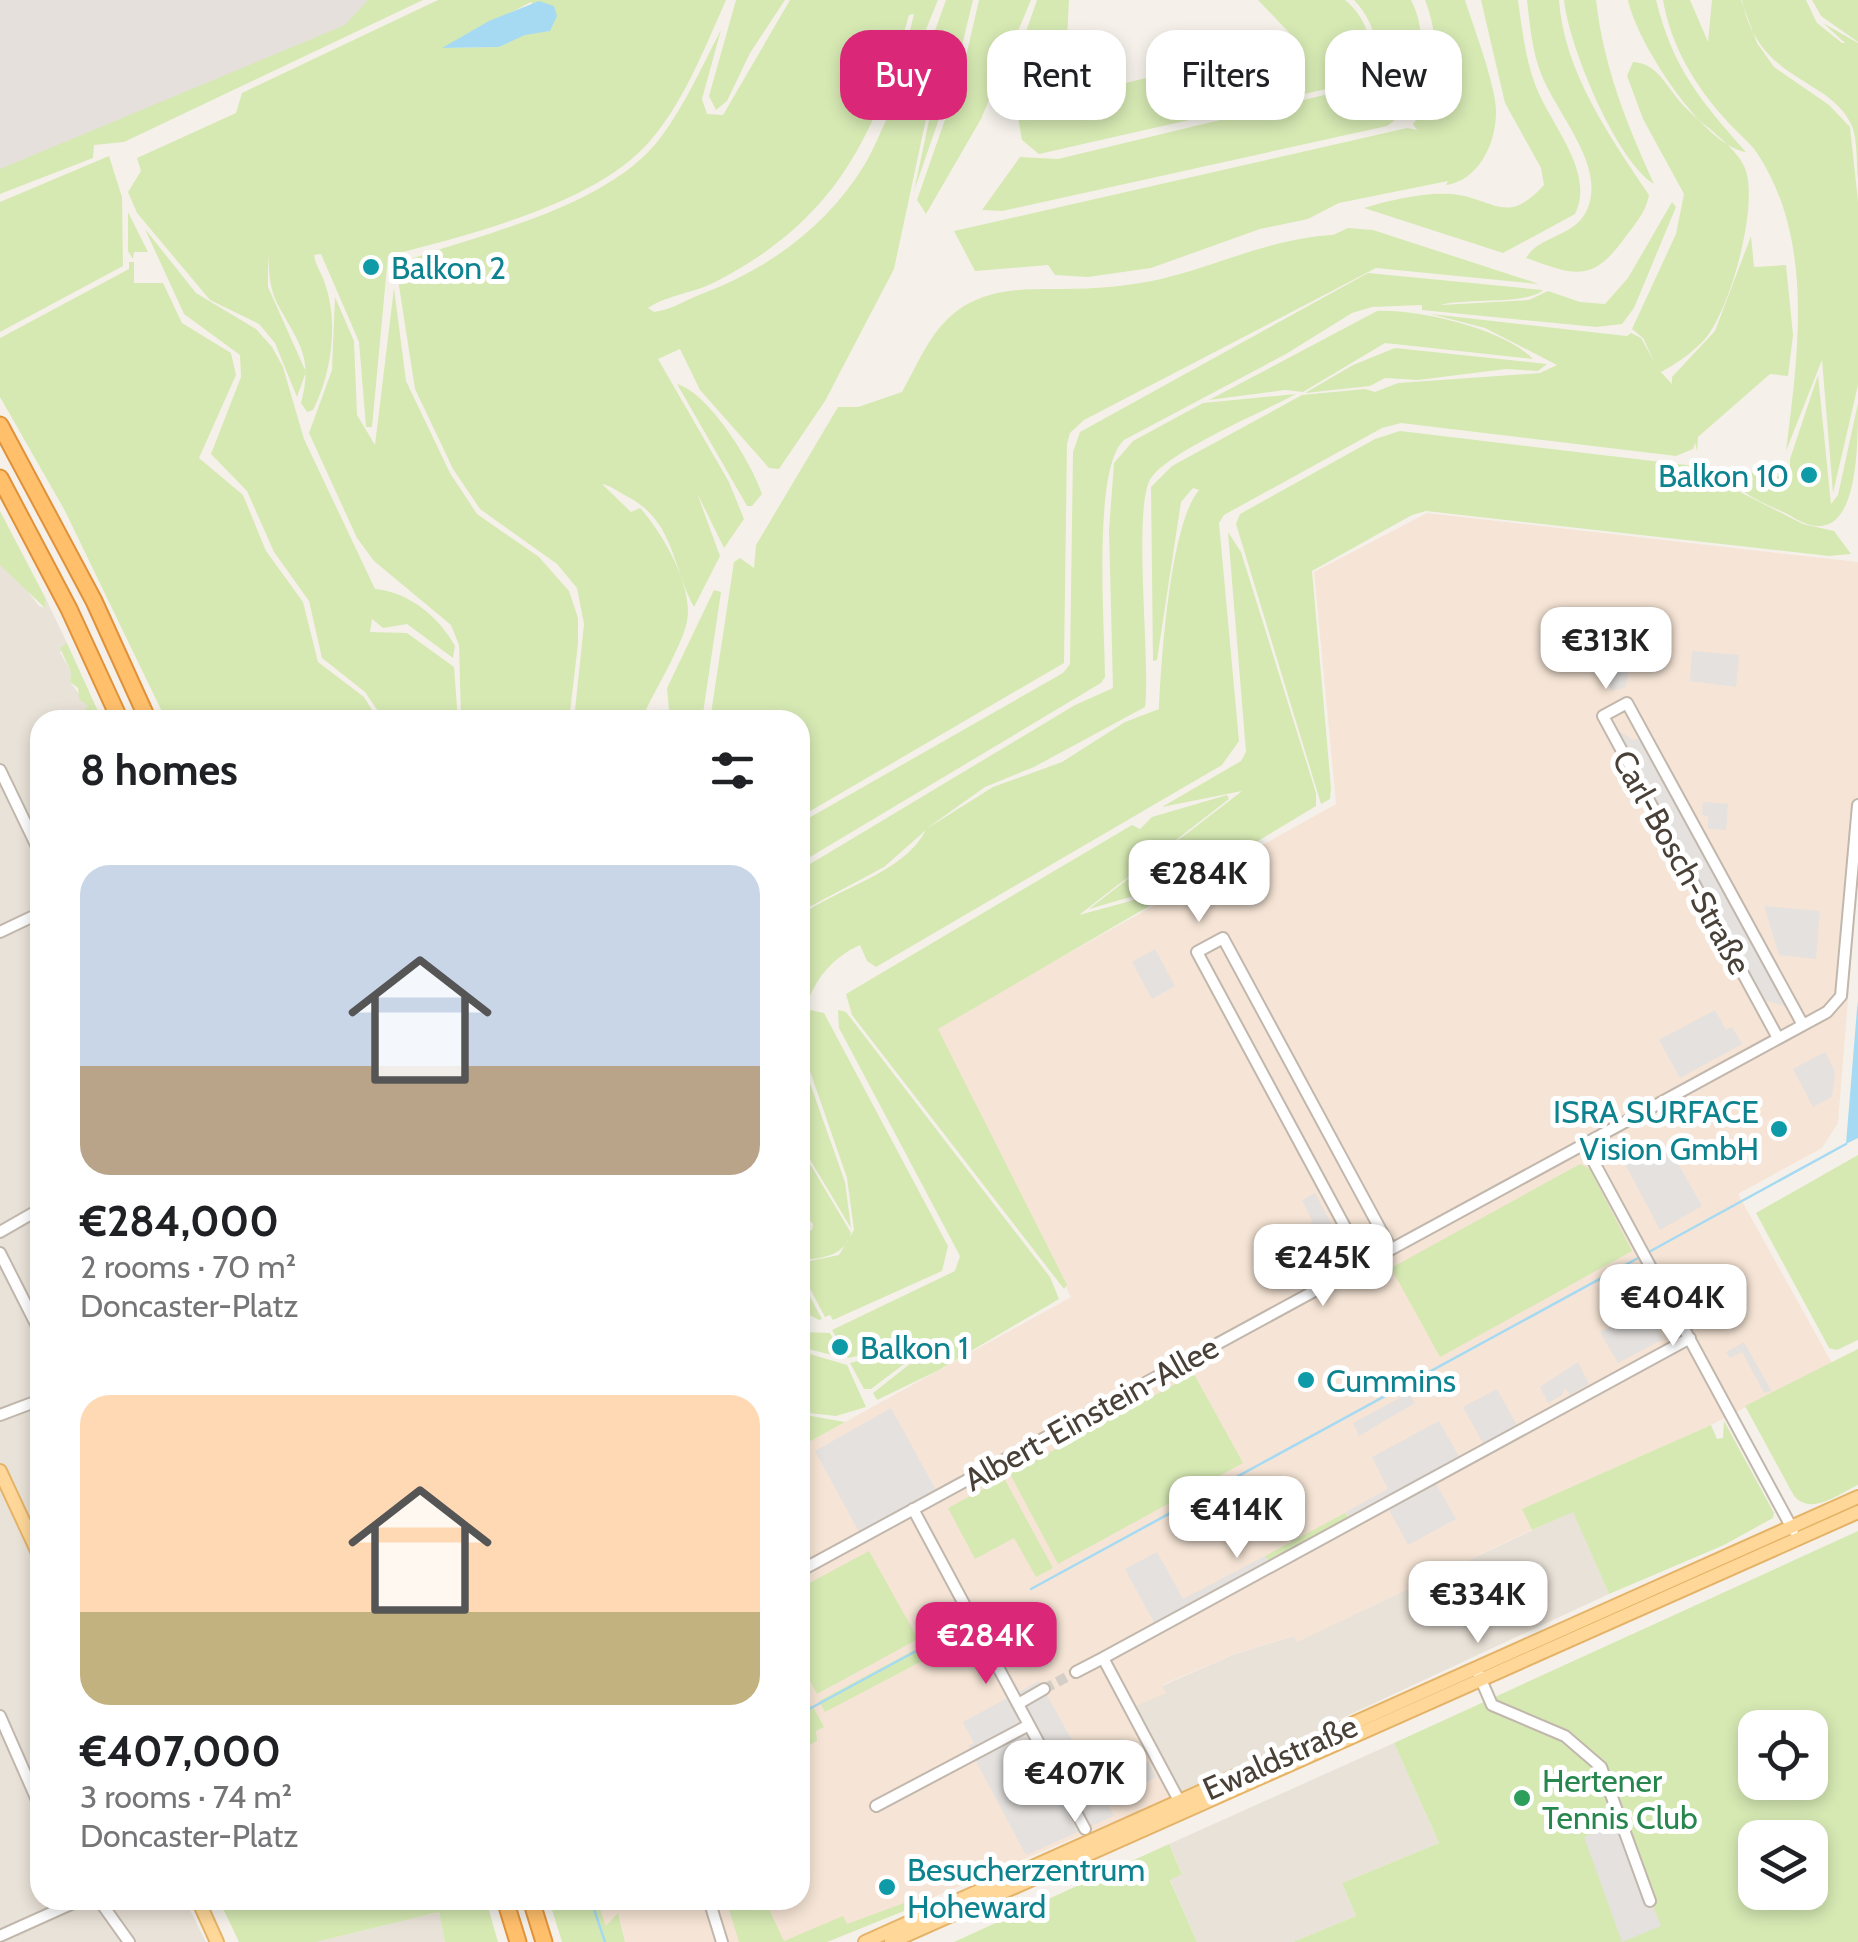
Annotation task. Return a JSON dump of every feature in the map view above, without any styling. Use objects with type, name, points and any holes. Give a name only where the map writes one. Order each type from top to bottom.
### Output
[{"type":"highway","points":[[0,425],[94,601],[143,710]]},
{"type":"highway","points":[[0,478],[69,608],[115,710]]},
{"type":"highway","points":[[507,1910],[518,1942]]},
{"type":"highway","points":[[534,1910],[544,1942]]},
{"type":"main road","points":[[0,1471],[30,1536]]},
{"type":"main road","name":"Ewaldstraße","points":[[865,1942],[1479,1675],[1794,1532],[1858,1497]]},
{"type":"main road","name":"Ewaldstraße","points":[[1794,1532],[1858,1512]]},
{"type":"main road","name":"Ewaldstraße","points":[[892,1942],[1183,1806]]},
{"type":"main road","points":[[203,1910],[218,1942]]},
{"type":"street","name":"Carl-Bosch-Straße","points":[[1778,1038],[1603,716],[1627,702],[1804,1025]]},
{"type":"street","points":[[0,770],[30,832]]},
{"type":"street","name":"Albert-Einstein-Allee","points":[[810,1566],[1836,1006],[1841,996],[1858,805]]},
{"type":"street","points":[[0,932],[30,918]]},
{"type":"street","points":[[1365,1264],[1197,952],[1208,943],[1222,938],[1391,1249]]},
{"type":"street","points":[[1584,1144],[1794,1532]]},
{"type":"street","points":[[0,1232],[30,1215]]},
{"type":"street","points":[[0,1253],[30,1312]]},
{"type":"street","points":[[1076,1672],[1690,1338]]},
{"type":"street","points":[[0,1415],[30,1404]]},
{"type":"street","points":[[913,1509],[1086,1830]]},
{"type":"street","points":[[1103,1658],[1183,1806]]},
{"type":"street","points":[[1479,1675],[1492,1705],[1566,1736],[1600,1766],[1650,1900]]},
{"type":"street","points":[[1018,1704],[1044,1689]]},
{"type":"street","points":[[0,1716],[4,1736],[30,1787]]},
{"type":"street","points":[[876,1806],[1029,1725]]},
{"type":"street","points":[[0,1936],[58,1910]]},
{"type":"street","points":[[106,1910],[129,1942]]},
{"type":"street","points":[[713,1910],[722,1942]]},
{"type":"shaded area","points":[[0,0],[410,0],[0,175]]},
{"type":"shaded area","points":[[1427,513],[1858,562],[1858,876],[1838,1123],[1822,1148],[1738,1194],[1832,1363],[1711,1425],[1523,1509],[1532,1530],[1297,1642],[1293,1636],[1235,1654],[1162,1685],[1166,1693],[1131,1708],[1177,1795],[827,1942],[625,1942],[618,1914],[606,1927],[600,1910],[810,1910],[810,1441],[1071,1297],[931,1030],[1336,804],[1314,572]]},
{"type":"shaded area","points":[[0,565],[15,575],[39,606],[45,608],[46,599],[67,643],[60,652],[71,672],[70,682],[88,706],[87,710],[30,710],[30,1910],[190,1910],[206,1942],[0,1942]]},
{"type":"shaded area","points":[[1589,649],[1630,654],[1626,687],[1612,691]]},
{"type":"shaded area","points":[[1692,651],[1739,655],[1736,687],[1690,681]]},
{"type":"shaded area","points":[[1616,729],[1633,740],[1641,738],[1788,1007],[1764,1000]]},
{"type":"shaded area","points":[[1703,802],[1728,804],[1726,830],[1708,829],[1708,816],[1702,815]]},
{"type":"shaded area","points":[[1764,906],[1820,911],[1816,959],[1779,955]]},
{"type":"shaded area","points":[[1155,949],[1175,986],[1152,999],[1132,962]]},
{"type":"shaded area","points":[[1715,1010],[1726,1030],[1732,1027],[1742,1044],[1680,1078],[1659,1040]]},
{"type":"shaded area","points":[[1825,1052],[1835,1072],[1832,1097],[1813,1107],[1793,1069]]},
{"type":"shaded area","points":[[1661,1145],[1666,1153],[1671,1151],[1702,1206],[1660,1230],[1625,1164]]},
{"type":"shaded area","points":[[1315,1193],[1348,1256],[1314,1274],[1293,1233],[1313,1222],[1302,1200]]},
{"type":"shaded area","points":[[1646,1307],[1652,1317],[1660,1313],[1666,1324],[1658,1329],[1663,1339],[1618,1363],[1600,1332]]},
{"type":"shaded area","points":[[1744,1342],[1771,1391],[1764,1393],[1742,1352],[1730,1358],[1726,1352]]},
{"type":"shaded area","points":[[1578,1362],[1589,1384],[1570,1395],[1565,1388],[1562,1395],[1548,1403],[1540,1387]]},
{"type":"shaded area","points":[[1497,1389],[1518,1427],[1484,1445],[1463,1407]]},
{"type":"shaded area","points":[[1409,1393],[1415,1403],[1359,1436],[1353,1423]]},
{"type":"shaded area","points":[[891,1408],[936,1490],[859,1532],[815,1451]]},
{"type":"shaded area","points":[[1439,1421],[1460,1458],[1350,1519],[1346,1512],[1388,1489],[1372,1457]]},
{"type":"shaded area","points":[[1435,1482],[1456,1519],[1408,1545],[1388,1508]]},
{"type":"shaded area","points":[[1573,1511],[1609,1594],[1177,1795],[1130,1708],[1165,1693],[1162,1686],[1235,1654],[1294,1636],[1298,1641]]},
{"type":"shaded area","points":[[1157,1552],[1183,1599],[1265,1556],[1269,1562],[1155,1624],[1125,1569]]},
{"type":"shaded area","points":[[1039,1681],[1114,1816],[1026,1855],[968,1746],[974,1743],[963,1722]]},
{"type":"shaded area","points":[[1394,1743],[1439,1843],[1342,1883],[1356,1916],[1293,1942],[1197,1942],[1170,1879],[1182,1873],[1169,1844]]},
{"type":"shaded area","points":[[1139,1746],[1156,1777],[1137,1787],[1119,1756]]},
{"type":"shaded area","points":[[1620,1823],[1661,1926],[1622,1942],[1584,1837]]},
{"type":"shaded area","points":[[439,1912],[445,1942],[316,1942]]},
{"type":"green space","points":[[368,0],[423,0],[124,142],[94,145],[93,158],[0,194],[0,169],[345,25]]},
{"type":"green space","points":[[438,0],[726,0],[673,109],[650,141],[626,163],[597,183],[528,215],[388,256],[372,427],[366,427],[359,342],[321,254],[314,255],[329,299],[332,332],[324,381],[313,410],[307,412],[301,403],[305,374],[297,397],[275,343],[259,324],[210,300],[137,213],[128,192],[141,171],[137,158],[236,113],[242,93]],"holes":[[[531,2],[550,31],[525,34],[499,47],[444,48]],[[268,254],[274,295],[301,349],[305,371],[268,287]]]},
{"type":"green space","points":[[736,0],[785,0],[750,53],[727,101],[716,110],[709,96]]},
{"type":"green space","points":[[790,0],[938,0],[926,30],[910,30],[914,14],[909,15],[905,30],[840,30],[840,120],[872,120],[845,171],[821,202],[759,256],[710,284],[648,308],[654,312],[667,309],[728,283],[774,257],[834,206],[865,164],[887,120],[926,120],[894,269],[825,401],[779,469],[769,468],[700,390],[680,349],[658,359],[729,482],[744,519],[724,548],[697,493],[720,556],[694,607],[656,520],[630,498],[602,484],[631,512],[640,508],[658,531],[686,592],[687,621],[646,710],[575,710],[584,624],[577,588],[557,564],[480,509],[453,469],[415,389],[397,273],[402,274],[402,262],[505,229],[577,200],[638,161],[678,112],[721,30],[702,99],[707,114],[723,115]]},
{"type":"green space","points":[[946,0],[973,0],[966,30],[935,30]]},
{"type":"green space","points":[[979,0],[1031,0],[1018,30],[987,30],[987,105],[926,214],[917,200],[945,120],[967,120],[967,52]]},
{"type":"green space","points":[[1037,0],[1069,0],[1067,30],[1027,30]]},
{"type":"green space","points":[[1258,0],[1345,0],[1354,8],[1367,30],[1325,30],[1325,89],[1305,94],[1305,30],[1287,30]]},
{"type":"green space","points":[[1354,0],[1411,0],[1421,30],[1373,30]]},
{"type":"green space","points":[[1425,0],[1465,0],[1496,104],[1488,150],[1475,169],[1457,182],[1339,203],[1308,219],[1260,229],[1151,268],[1088,277],[1055,275],[1048,265],[975,271],[954,231],[1407,128],[1417,130],[1413,124],[1416,120],[1462,120],[1462,30],[1433,30]]},
{"type":"green space","points":[[1481,0],[1518,0],[1535,84],[1568,148],[1580,181],[1575,214],[1503,253],[1364,208],[1407,197],[1441,194],[1509,207],[1531,198],[1544,185],[1541,168],[1505,103]]},
{"type":"green space","points":[[1527,0],[1559,0],[1579,78],[1649,195],[1640,217],[1614,251],[1603,262],[1582,271],[1558,269],[1526,258],[1539,245],[1573,227],[1586,212],[1591,195],[1586,160],[1539,67]]},
{"type":"green space","points":[[1564,0],[1596,0],[1604,49],[1618,94],[1654,184],[1624,152],[1596,100],[1574,44]]},
{"type":"green space","points":[[1628,0],[1656,0],[1671,46],[1690,83],[1746,152],[1711,131],[1674,89],[1644,40]]},
{"type":"green space","points":[[1663,0],[1690,0],[1708,42],[1712,0],[1741,0],[1757,43],[1774,67],[1829,105],[1850,127],[1858,201],[1858,385],[1833,493],[1822,360],[1786,451],[1795,376],[1798,299],[1788,223],[1775,187],[1754,149],[1715,107],[1678,49]]},
{"type":"green space","points":[[1742,0],[1806,0],[1817,23],[1842,43],[1823,23],[1858,43],[1858,180],[1854,132],[1842,110],[1778,64],[1763,48]]},
{"type":"green space","points":[[1812,0],[1858,0],[1858,42],[1821,16]]},
{"type":"green space","points":[[1633,62],[1656,72],[1683,105],[1735,153],[1746,171],[1749,188],[1739,259],[1714,326],[1684,358],[1661,372],[1656,367],[1672,384],[1672,377],[1715,331],[1751,236],[1754,267],[1786,265],[1793,335],[1788,376],[1770,374],[1698,437],[1697,451],[1695,443],[1693,449],[1676,456],[1401,423],[1382,428],[1224,515],[1219,523],[1239,741],[1222,765],[876,967],[867,961],[860,945],[847,952],[818,980],[810,996],[810,909],[886,869],[902,858],[926,830],[884,867],[810,907],[810,864],[1075,705],[1113,688],[1109,530],[1114,463],[1133,441],[1203,403],[1296,394],[1197,444],[1151,478],[1146,494],[1142,551],[1145,707],[1034,767],[985,787],[926,829],[993,787],[1062,762],[1125,722],[1159,709],[1174,562],[1189,507],[1199,490],[1193,488],[1181,502],[1157,660],[1153,661],[1151,487],[1172,466],[1302,395],[1365,389],[1375,392],[1398,383],[1540,373],[1557,365],[1485,328],[1431,314],[1627,336],[1631,333],[1641,338],[1655,363],[1643,338],[1632,329],[1676,234],[1684,194],[1643,119],[1627,76]]},
{"type":"green space","points":[[1146,78],[1146,120],[1189,120],[1039,154],[1022,140],[1019,120],[1126,120],[1126,83]]},
{"type":"green space","points":[[1325,95],[1325,120],[1394,120],[1387,126],[1002,211],[982,210],[1020,157],[1058,159],[1220,120],[1305,120],[1305,100]]},
{"type":"green space","points":[[929,120],[939,120],[914,191]]},
{"type":"green space","points":[[109,156],[122,197],[123,266],[0,332],[0,202]]},
{"type":"green space","points":[[1672,202],[1676,207],[1634,308],[1622,324],[1596,327],[1422,310],[1422,305],[1372,307],[1352,313],[1286,354],[1124,440],[1114,456],[1104,515],[1105,677],[1101,683],[810,857],[810,817],[1063,673],[1070,664],[1073,452],[1080,432],[1368,273],[1543,290],[1524,298],[1441,305],[1529,300],[1548,291],[1580,302],[1605,304],[1628,278]]},
{"type":"green space","points":[[128,212],[148,252],[134,252],[133,259],[128,251]]},
{"type":"green space","points":[[1348,228],[1373,230],[1539,284],[1376,268],[1084,420],[1070,433],[1067,444],[1064,663],[810,811],[810,710],[712,710],[734,562],[740,558],[754,568],[756,545],[838,407],[858,407],[902,392],[928,344],[953,314],[976,300],[1000,293],[1149,281],[1268,247],[1333,235]]},
{"type":"green space","points":[[145,229],[196,293],[256,329],[272,347],[283,367],[304,439],[375,589],[400,595],[432,616],[455,646],[453,658],[407,624],[383,628],[372,619],[370,632],[407,633],[454,667],[457,710],[377,710],[365,692],[322,658],[309,601],[274,552],[247,491],[211,454],[241,377],[240,355],[184,314]]},
{"type":"green space","points":[[129,262],[134,262],[134,283],[163,283],[182,323],[231,353],[236,375],[199,458],[243,495],[266,551],[303,602],[318,662],[364,697],[372,710],[161,710],[65,511],[0,397],[0,338],[129,269]]},
{"type":"green space","points":[[394,288],[406,381],[450,473],[477,514],[539,557],[569,591],[578,618],[570,710],[461,710],[459,645],[451,625],[374,561],[357,538],[309,433],[332,370],[335,297],[354,341],[357,415],[375,445]]},
{"type":"green space","points":[[1377,311],[1415,313],[1460,323],[1502,339],[1533,359],[1385,343],[1303,392],[1285,390],[1209,400]]},
{"type":"green space","points":[[1395,348],[1547,364],[1538,371],[1506,369],[1418,380],[1385,378],[1370,386],[1305,393],[1353,365]]},
{"type":"green space","points":[[1818,375],[1831,504],[1838,495],[1858,403],[1858,424],[1850,495],[1842,513],[1830,524],[1813,526],[1750,496],[1732,479],[1732,470],[1790,478],[1790,459]]},
{"type":"green space","points":[[677,384],[702,401],[739,448],[762,494],[752,506],[747,506]]},
{"type":"green space","points":[[1400,431],[1729,470],[1732,488],[1803,524],[1834,531],[1851,554],[1829,556],[1426,511],[1412,515],[1312,571],[1331,788],[1330,799],[1321,804],[1236,524],[1240,514],[1375,439]]},
{"type":"green space","points":[[0,511],[46,599],[45,608],[0,565]]},
{"type":"green space","points":[[1228,532],[1241,552],[1316,793],[1316,806],[1182,887],[1179,883],[1089,909],[1242,791],[1162,807],[1241,761],[1246,752]]},
{"type":"green space","points":[[714,590],[721,592],[703,710],[669,710],[667,688]]},
{"type":"green space","points":[[67,643],[97,710],[84,710],[88,706],[70,682],[71,672],[60,648]]},
{"type":"green space","points":[[1227,795],[1229,799],[1079,915],[1160,893],[1163,898],[938,1029],[1067,1285],[1064,1289],[852,1015],[846,994],[1132,825],[1140,829],[1152,817]]},
{"type":"green space","points":[[810,1010],[824,1013],[948,1246],[942,1271],[833,1320],[830,1315],[825,1317],[810,1289],[810,1261],[839,1255],[854,1230],[847,1178],[810,1071]]},
{"type":"green space","points":[[838,1010],[846,1012],[1050,1277],[1059,1299],[937,1371],[877,1400],[873,1393],[944,1337],[848,1358],[832,1330],[955,1271],[960,1256],[839,1028]]},
{"type":"green space","points":[[810,1083],[845,1182],[851,1228],[810,1160]]},
{"type":"green space","points":[[1858,1155],[1858,1340],[1837,1350],[1829,1348],[1756,1213]]},
{"type":"green space","points":[[810,1164],[851,1233],[838,1251],[810,1259]]},
{"type":"green space","points":[[1580,1164],[1590,1169],[1632,1251],[1440,1357],[1391,1268]]},
{"type":"green space","points":[[810,1297],[822,1319],[810,1315]]},
{"type":"green space","points":[[810,1332],[830,1333],[844,1358],[810,1350]]},
{"type":"green space","points":[[932,1343],[871,1389],[864,1389],[850,1363]]},
{"type":"green space","points":[[1858,1349],[1858,1485],[1817,1504],[1801,1502],[1794,1496],[1745,1406]]},
{"type":"green space","points":[[810,1354],[847,1365],[866,1407],[836,1416],[810,1413]]},
{"type":"green space","points":[[1194,1374],[1243,1463],[1058,1564],[1010,1474]]},
{"type":"green space","points":[[810,1416],[845,1422],[810,1441]]},
{"type":"green space","points":[[1724,1421],[1774,1513],[1773,1518],[1724,1545],[1609,1594],[1573,1512],[1532,1530],[1522,1509],[1711,1425],[1717,1439],[1723,1438]]},
{"type":"green space","points":[[1004,1478],[1053,1568],[1036,1577],[1014,1538],[975,1559],[948,1508]]},
{"type":"green space","points":[[1345,1513],[1349,1519],[1269,1562],[1265,1556]]},
{"type":"green space","points":[[1858,1531],[1858,1942],[1293,1942],[1356,1916],[1342,1883],[1439,1843],[1394,1743]]},
{"type":"green space","points":[[869,1551],[918,1639],[817,1694],[810,1681],[810,1583]]},
{"type":"green space","points":[[920,1647],[926,1659],[825,1712],[819,1701]]},
{"type":"green space","points":[[810,1706],[824,1727],[816,1731],[817,1741],[810,1745]]},
{"type":"green space","points":[[1169,1844],[1182,1874],[1170,1880],[1197,1942],[954,1942]]},
{"type":"green space","points":[[904,1903],[904,1911],[827,1942],[739,1942],[729,1910],[769,1910],[784,1941],[843,1916],[847,1924]]},
{"type":"green space","points":[[224,1910],[489,1910],[498,1942],[445,1942],[439,1912],[316,1942],[239,1942]]},
{"type":"green space","points":[[552,1910],[600,1910],[606,1926],[618,1913],[625,1942],[562,1942]]},
{"type":"water","points":[[539,1],[554,6],[557,16],[550,31],[525,35],[499,47],[442,48],[489,21]]},
{"type":"water","points":[[1858,1001],[1858,1138],[1846,1144],[1857,1009]]},
{"type":"waterway","points":[[1647,1253],[1846,1144]]},
{"type":"waterway","points":[[1031,1589],[1640,1257]]},
{"type":"waterway","points":[[990,1611],[1000,1606]]},
{"type":"waterway","points":[[810,1709],[953,1631]]},
{"type":"waterway","points":[[594,1910],[605,1942]]},
{"type":"tunnel","points":[[1044,1689],[1076,1672]]},
{"type":"place","name":"Balkon 2","points":[[371,267]]},
{"type":"place","name":"Balkon 10","points":[[1809,475]]},
{"type":"place","name":"ISRA SURFACE Vision GmbH","points":[[1779,1129]]},
{"type":"place","name":"Balkon 1","points":[[840,1347]]},
{"type":"place","name":"Cummins","points":[[1306,1380]]},
{"type":"place","name":"Hertener Tennis Club","points":[[1522,1798]]},
{"type":"place","name":"Besucherzentrum Hoheward","points":[[887,1887]]}]
